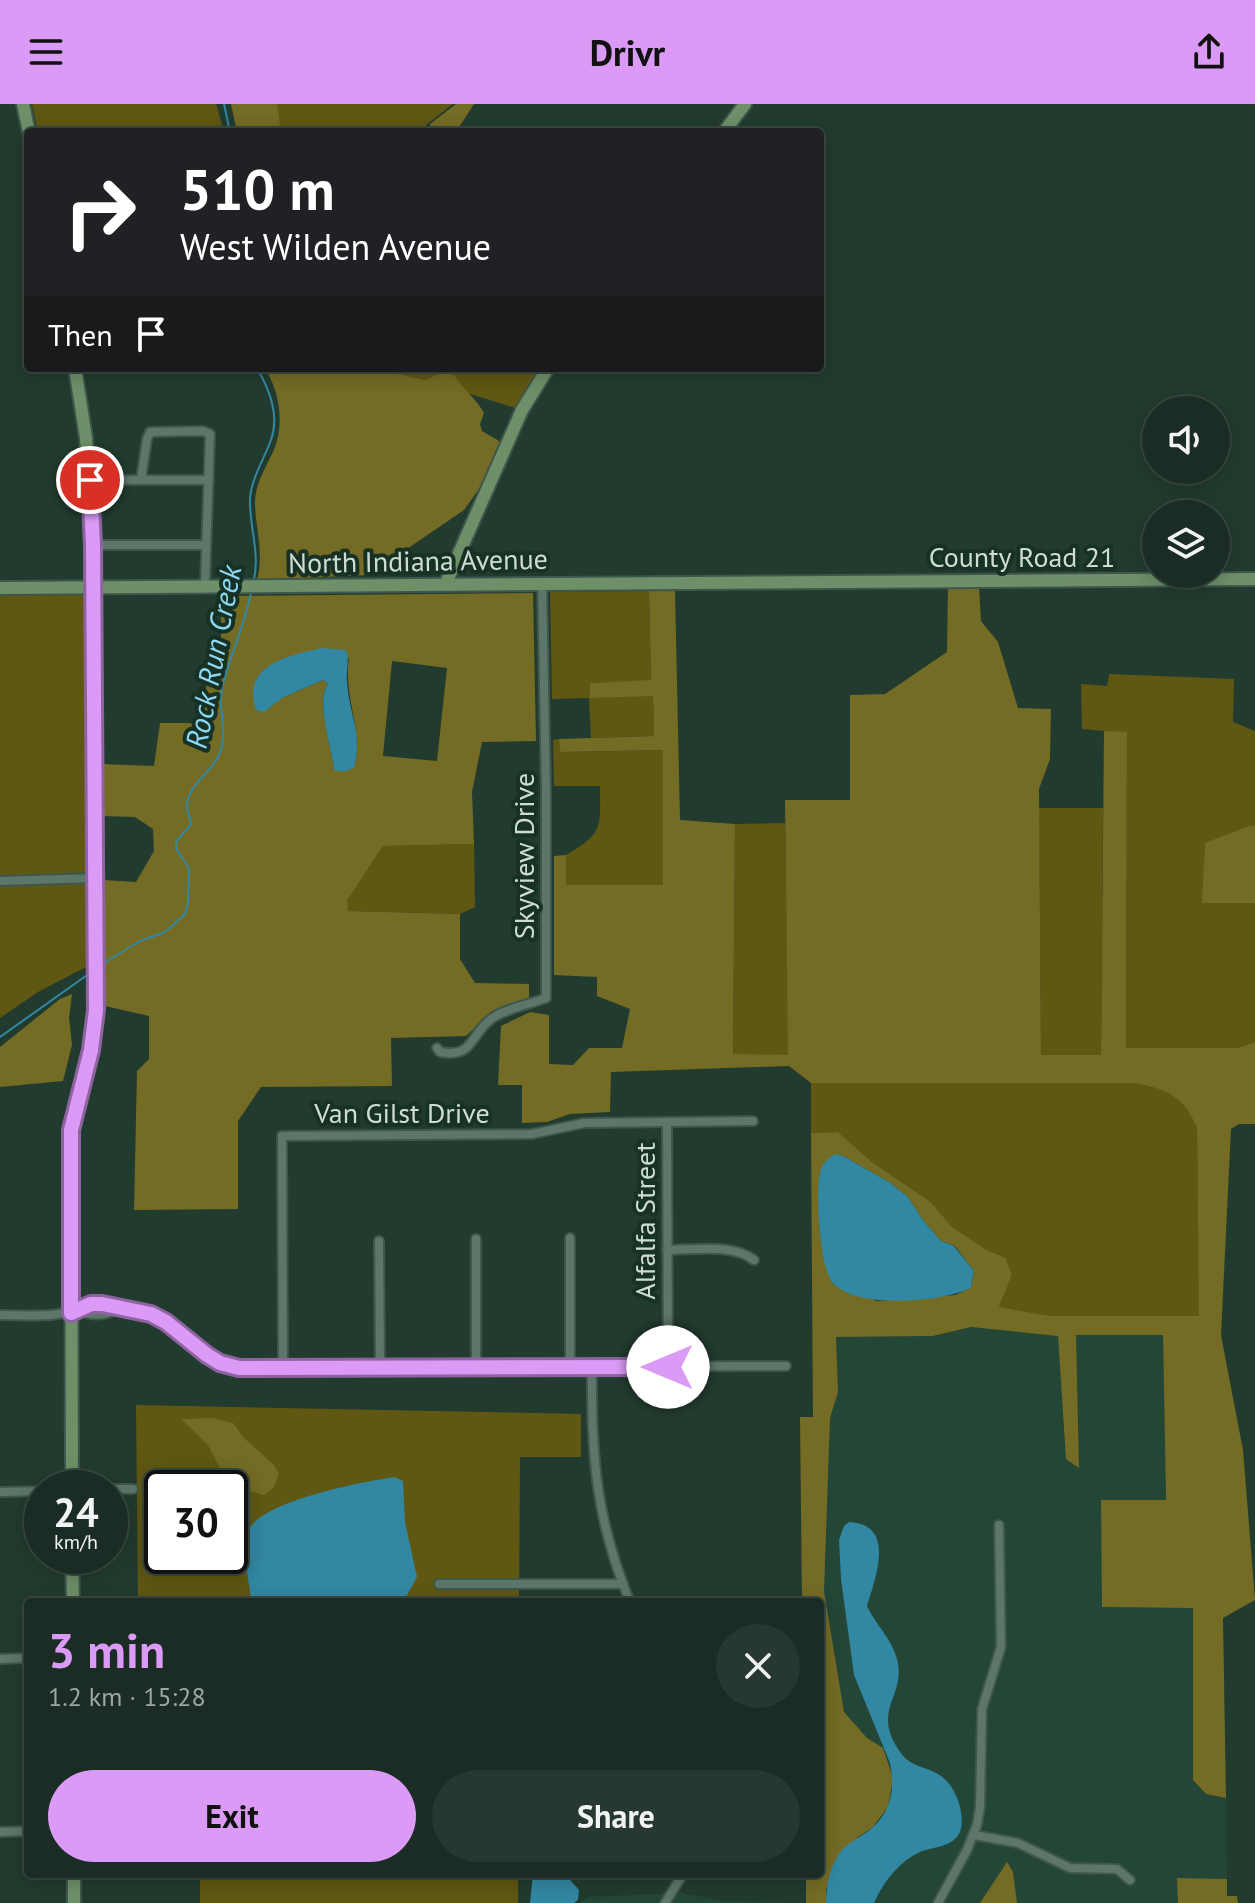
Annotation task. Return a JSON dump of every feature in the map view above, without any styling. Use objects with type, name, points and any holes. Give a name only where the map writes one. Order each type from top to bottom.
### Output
[{"type":"street","points":[[23,104],[28,126]]},
{"type":"street","points":[[727,128],[745,104]]},
{"type":"street","points":[[72,1470],[76,1312],[71,1130],[95,1032],[97,983],[93,545],[90,480],[76,372]]},
{"type":"street","points":[[446,583],[522,410],[546,372]]},
{"type":"street","points":[[141,480],[150,432],[203,431],[210,434],[205,586]]},
{"type":"street","points":[[90,480],[209,480]]},
{"type":"street","points":[[93,545],[206,545]]},
{"type":"street","name":"County Road 21","points":[[837,582],[1255,579]]},
{"type":"street","name":"North Indiana Avenue","points":[[0,588],[837,582]]},
{"type":"street","name":"Skyview Drive","points":[[437,1048],[440,1052],[460,1053],[470,1046],[492,1018],[546,998],[542,583]]},
{"type":"street","points":[[0,881],[95,878]]},
{"type":"street","name":"Van Gilst Drive","points":[[283,1368],[282,1136],[532,1134],[584,1123],[753,1121]]},
{"type":"street","name":"Alfalfa Street","points":[[667,1122],[668,1367]]},
{"type":"street","points":[[570,1238],[570,1367]]},
{"type":"street","points":[[476,1239],[476,1367]]},
{"type":"street","points":[[379,1241],[380,1367]]},
{"type":"street","points":[[667,1250],[732,1250],[745,1253],[754,1260]]},
{"type":"street","points":[[0,1315],[76,1312],[91,1304],[141,1311],[158,1317],[220,1363],[239,1368],[786,1366]]},
{"type":"street","points":[[592,1367],[592,1446],[597,1490],[607,1536],[628,1598]]},
{"type":"street","points":[[128,1489],[133,1489]]},
{"type":"street","points":[[0,1492],[24,1491]]},
{"type":"street","points":[[938,1903],[974,1835],[980,1807],[982,1709],[1001,1647],[999,1525]]},
{"type":"street","points":[[72,1574],[73,1598]]},
{"type":"street","points":[[439,1584],[623,1584]]},
{"type":"street","points":[[0,1659],[24,1658]]},
{"type":"street","points":[[0,1832],[24,1831]]},
{"type":"street","points":[[974,1835],[1018,1843],[1070,1868],[1117,1869],[1130,1880]]},
{"type":"street","points":[[74,1878],[74,1903]]},
{"type":"street","points":[[665,1903],[681,1878]]},
{"type":"shaded area","points":[[32,104],[216,104],[223,128],[37,128]]},
{"type":"shaded area","points":[[231,104],[277,104],[280,128],[236,128]]},
{"type":"shaded area","points":[[274,104],[453,104],[426,125],[426,128],[277,128]]},
{"type":"shaded area","points":[[456,104],[474,104],[459,128],[430,128],[430,124]]},
{"type":"shaded area","points":[[267,372],[388,372],[425,380],[444,372],[454,375],[477,403],[484,413],[480,424],[482,431],[499,441],[500,445],[481,486],[464,510],[369,575],[257,580],[260,551],[255,498],[279,431],[279,409]]},
{"type":"shaded area","points":[[379,372],[546,372],[522,410],[444,386]]},
{"type":"shaded area","points":[[948,587],[979,587],[981,621],[998,642],[1018,708],[1051,709],[1050,759],[1039,789],[1041,1055],[1101,1055],[1104,731],[1127,732],[1126,1048],[1238,1048],[1255,1042],[1255,1124],[1239,1124],[1231,1129],[1221,1335],[1243,1450],[1255,1600],[1223,1618],[1226,1798],[1206,1794],[1193,1780],[1193,1608],[1102,1607],[1101,1500],[1166,1500],[1163,1335],[1076,1335],[1079,1468],[1066,1459],[1058,1336],[971,1327],[933,1336],[836,1337],[838,1392],[830,1418],[824,1591],[844,1712],[867,1738],[883,1748],[893,1778],[888,1807],[872,1828],[858,1837],[826,1888],[826,1903],[806,1903],[806,1878],[824,1878],[824,1598],[802,1598],[800,1417],[813,1417],[811,1133],[838,1132],[872,1162],[931,1202],[952,1227],[987,1250],[1006,1258],[1012,1275],[999,1307],[1052,1316],[1199,1316],[1197,1128],[1186,1108],[1173,1096],[1135,1083],[811,1083],[789,1066],[611,1072],[610,1112],[570,1114],[547,1122],[522,1123],[522,1085],[498,1085],[501,1026],[530,1012],[549,1015],[549,1064],[573,1065],[589,1048],[622,1048],[630,1009],[597,996],[597,977],[554,975],[554,856],[566,855],[566,885],[663,885],[663,750],[560,752],[559,739],[654,736],[653,696],[590,698],[590,683],[651,680],[649,591],[675,591],[680,820],[735,824],[733,1054],[788,1055],[785,800],[850,800],[850,695],[885,694],[947,652]],"holes":[[[843,1156],[907,1196],[941,1241],[955,1246],[974,1271],[971,1288],[955,1295],[877,1301],[834,1284],[822,1244],[820,1173]]]},
{"type":"shaded area","points":[[83,591],[88,596],[86,898],[91,898],[91,953],[90,957],[86,957],[86,967],[38,992],[0,1018],[0,592]]},
{"type":"shaded area","points":[[649,591],[651,681],[590,683],[590,697],[653,695],[654,736],[591,738],[589,698],[552,699],[550,592]]},
{"type":"shaded area","points":[[533,593],[536,741],[482,742],[472,792],[474,844],[383,846],[347,901],[348,911],[460,914],[460,959],[475,983],[529,984],[529,1000],[492,1011],[466,1036],[391,1038],[392,1086],[261,1087],[238,1121],[238,1209],[134,1210],[137,1071],[149,1059],[149,1016],[105,1006],[103,880],[136,882],[154,851],[153,829],[135,817],[102,816],[102,764],[154,766],[160,723],[196,723],[221,637],[221,596]],"holes":[[[349,658],[349,687],[357,739],[354,768],[334,770],[323,701],[328,684],[323,680],[282,698]],[[392,661],[447,668],[437,761],[383,756]]]},
{"type":"shaded area","points":[[1109,674],[1234,679],[1233,722],[1255,731],[1255,826],[1205,844],[1203,903],[1255,903],[1255,1042],[1238,1048],[1126,1049],[1127,733],[1082,729],[1081,684],[1107,686]]},
{"type":"shaded area","points":[[559,739],[561,752],[663,750],[663,885],[565,885],[566,855],[587,841],[597,828],[600,786],[554,786],[553,740]]},
{"type":"shaded area","points":[[1039,808],[1103,808],[1101,1056],[1041,1056]]},
{"type":"shaded area","points":[[785,823],[789,1055],[733,1055],[735,824]]},
{"type":"shaded area","points":[[1255,826],[1255,903],[1202,903],[1205,843]]},
{"type":"shaded area","points":[[474,844],[475,907],[460,914],[347,911],[347,901],[383,846]]},
{"type":"shaded area","points":[[72,994],[69,1018],[72,1045],[63,1081],[0,1087],[0,1047],[60,999]]},
{"type":"shaded area","points":[[811,1083],[1135,1083],[1173,1096],[1186,1108],[1197,1128],[1200,1316],[1052,1316],[999,1307],[1012,1275],[1006,1258],[987,1250],[952,1227],[931,1202],[872,1162],[838,1132],[811,1133]]},
{"type":"shaded area","points":[[971,1327],[1076,1335],[1163,1335],[1166,1500],[1102,1607],[1193,1608],[1193,1780],[1206,1794],[1226,1798],[1227,1879],[1178,1878],[1178,1903],[817,1903],[820,1878],[824,1878],[824,1598],[820,1598],[812,1337],[933,1336]]},
{"type":"shaded area","points":[[136,1405],[581,1414],[581,1457],[520,1457],[519,1598],[138,1598]]},
{"type":"shaded area","points":[[212,1418],[233,1423],[244,1438],[274,1465],[279,1474],[274,1487],[264,1495],[250,1491],[248,1470],[221,1470],[208,1445],[181,1419]]},
{"type":"shaded area","points":[[1007,1862],[1013,1872],[1017,1903],[980,1903]]},
{"type":"shaded area","points":[[200,1878],[518,1878],[518,1903],[200,1903]]},
{"type":"shaded area","points":[[1177,1878],[1227,1879],[1227,1896],[1237,1896],[1238,1903],[1178,1903]]},
{"type":"shaded area","points":[[681,1893],[726,1902],[806,1903],[579,1903],[588,1897]]},
{"type":"water","points":[[322,648],[346,650],[347,654],[348,693],[357,744],[354,768],[343,772],[334,770],[325,725],[323,701],[328,684],[323,680],[282,698],[264,712],[256,710],[253,695],[255,682],[270,665]]},
{"type":"water","points":[[835,1154],[889,1182],[907,1196],[941,1241],[954,1246],[974,1271],[971,1288],[940,1297],[900,1301],[861,1297],[845,1292],[833,1283],[822,1247],[818,1197],[821,1170]]},
{"type":"water","points":[[394,1477],[403,1481],[405,1522],[417,1577],[405,1598],[250,1598],[247,1574],[248,1532],[254,1522],[269,1512],[312,1495]]},
{"type":"water","points":[[849,1522],[864,1525],[873,1532],[878,1542],[877,1568],[867,1606],[897,1659],[899,1672],[888,1725],[892,1737],[904,1757],[946,1781],[955,1794],[962,1817],[960,1832],[952,1841],[918,1853],[904,1862],[887,1881],[874,1903],[826,1903],[834,1862],[846,1847],[879,1820],[888,1806],[892,1789],[890,1763],[854,1675],[839,1540],[844,1526]]},
{"type":"water","points":[[533,1878],[568,1878],[579,1890],[578,1900],[574,1903],[530,1903]]},
{"type":"waterway","name":"Rock Run Creek","points":[[224,104],[229,128]]},
{"type":"waterway","name":"Rock Run Creek","points":[[254,579],[256,559],[251,490],[271,440],[274,421],[269,393],[259,372]]},
{"type":"waterway","name":"Rock Run Creek","points":[[102,964],[140,941],[165,932],[185,914],[189,868],[176,849],[176,842],[191,824],[188,798],[216,761],[222,746],[222,688],[251,593]]},
{"type":"waterway","name":"Rock Run Creek","points":[[0,1037],[90,973]]},
{"type":"route","points":[[90,480],[97,983],[95,1032],[71,1130],[71,1313],[91,1304],[102,1304],[151,1314],[220,1363],[239,1368],[668,1367]]}]
